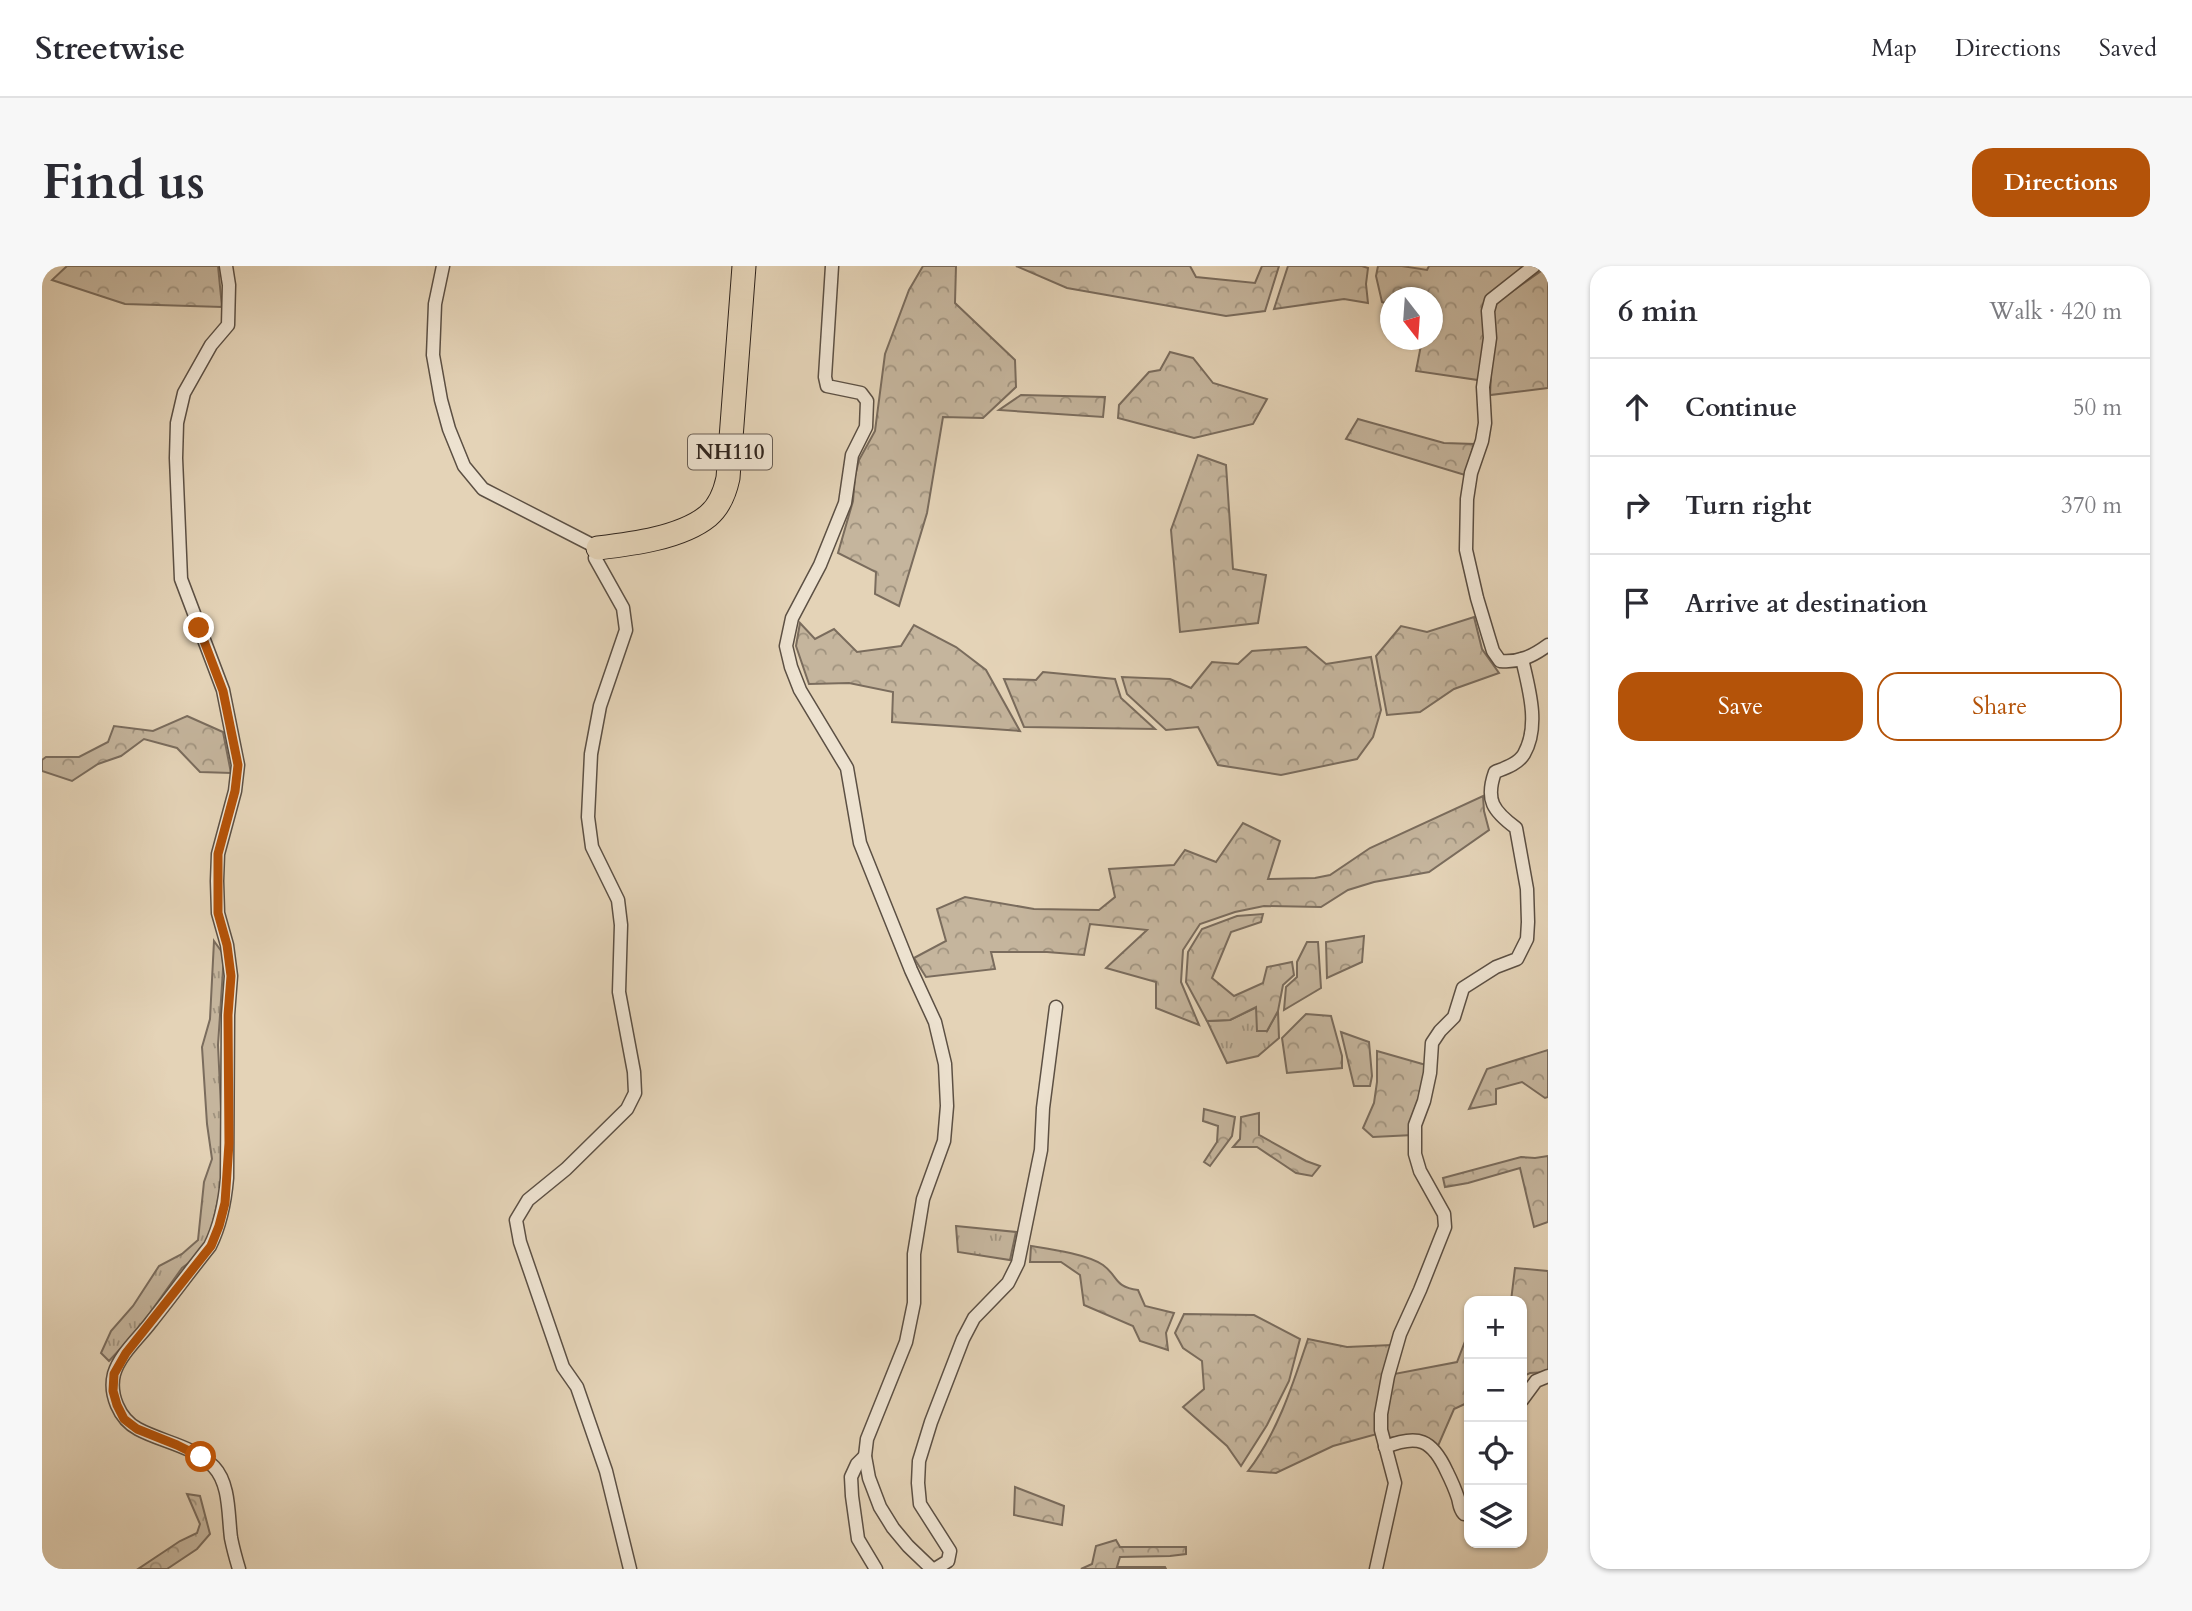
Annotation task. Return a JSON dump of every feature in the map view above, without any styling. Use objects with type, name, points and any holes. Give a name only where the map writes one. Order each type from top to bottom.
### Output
[{"type":"highway","name":"NH110","points":[[597,548],[636,544],[673,534],[708,516],[724,496],[728,478],[744,266]]},
{"type":"street","points":[[226,266],[229,285],[228,325],[211,345],[184,393],[177,423],[176,458],[181,579],[223,691],[238,765],[235,791],[218,854],[218,913],[227,945],[231,976],[226,1190],[219,1226],[211,1246],[126,1353],[114,1374],[113,1391],[124,1419],[137,1429],[177,1445],[215,1467],[228,1502],[231,1541],[239,1569]]},
{"type":"street","points":[[443,266],[435,304],[433,355],[449,429],[464,466],[483,489],[597,548],[595,558],[622,608],[626,630],[600,706],[591,754],[588,817],[592,847],[618,900],[621,925],[619,992],[635,1093],[627,1109],[566,1169],[528,1200],[516,1220],[520,1242],[563,1367],[577,1387],[606,1471],[630,1569]]},
{"type":"street","points":[[832,266],[825,377],[827,386],[861,393],[867,401],[866,427],[852,454],[845,503],[835,532],[792,618],[786,646],[800,690],[847,768],[863,853],[935,1022],[944,1064],[947,1106],[944,1141],[923,1199],[914,1254],[914,1303],[906,1342],[867,1438],[865,1456],[869,1478],[880,1507],[908,1546],[933,1569],[948,1561],[950,1551],[920,1504],[919,1461],[930,1422],[962,1339],[974,1318],[1008,1283],[1018,1263],[1041,1150],[1043,1108],[1056,1007]]},
{"type":"street","points":[[1534,266],[1491,300],[1488,311],[1490,338],[1483,387],[1485,423],[1467,499],[1466,550],[1493,651],[1500,661],[1522,659],[1548,645]]},
{"type":"street","points":[[1376,1569],[1395,1483],[1381,1430],[1381,1415],[1392,1355],[1445,1227],[1444,1214],[1420,1171],[1415,1154],[1415,1125],[1426,1092],[1432,1043],[1454,1017],[1464,988],[1496,967],[1517,959],[1527,939],[1527,889],[1516,828],[1503,819],[1492,803],[1490,788],[1495,772],[1523,756],[1530,735],[1531,698],[1522,659]]},
{"type":"street","points":[[1527,1393],[1536,1381],[1548,1376]]},
{"type":"street","points":[[1385,1447],[1419,1440],[1431,1445],[1440,1456],[1464,1514]]},
{"type":"street","points":[[865,1456],[857,1464],[851,1477],[852,1496],[858,1539],[876,1569]]},
{"type":"green space","points":[[67,266],[218,266],[222,307],[125,304],[52,280]]},
{"type":"green space","points":[[923,266],[956,266],[955,303],[1015,360],[1016,387],[983,418],[943,417],[927,513],[899,606],[875,594],[876,572],[838,553],[853,501],[859,460],[875,431],[885,354],[909,290]]},
{"type":"green space","points":[[1016,266],[1190,266],[1196,277],[1255,283],[1262,266],[1279,266],[1265,311],[1226,316],[1067,288]]},
{"type":"green space","points":[[1288,266],[1368,268],[1368,303],[1344,299],[1274,309]]},
{"type":"green space","points":[[1378,266],[1427,270],[1429,266],[1527,268],[1491,295],[1478,380],[1416,371],[1420,350],[1443,350],[1443,287],[1380,287],[1380,293],[1376,276]]},
{"type":"green space","points":[[1544,266],[1548,266],[1548,388],[1490,395],[1494,311],[1497,302],[1541,271]]},
{"type":"green space","points":[[1170,352],[1193,358],[1213,383],[1267,399],[1253,424],[1194,438],[1118,418],[1119,405],[1149,372],[1160,370]]},
{"type":"green space","points":[[1021,395],[1105,397],[1103,417],[999,410]]},
{"type":"green space","points":[[1358,419],[1444,443],[1474,444],[1465,475],[1346,439]]},
{"type":"green space","points":[[1198,455],[1226,465],[1233,569],[1266,575],[1258,623],[1180,632],[1171,530]]},
{"type":"green space","points":[[1474,617],[1482,649],[1499,673],[1454,689],[1420,712],[1387,715],[1376,656],[1401,626],[1427,632]]},
{"type":"green space","points":[[800,623],[815,639],[834,629],[857,652],[901,646],[914,625],[956,647],[986,670],[1020,731],[892,722],[893,692],[849,683],[809,684],[796,646]]},
{"type":"green space","points":[[1306,647],[1326,664],[1371,657],[1381,710],[1373,737],[1357,759],[1281,775],[1218,765],[1198,727],[1166,730],[1127,694],[1122,677],[1170,679],[1191,688],[1212,662],[1238,664],[1252,651]]},
{"type":"green space","points":[[1043,672],[1115,679],[1121,698],[1155,729],[1024,727],[1004,679],[1036,680]]},
{"type":"green space","points":[[187,716],[223,732],[231,773],[200,772],[177,748],[144,739],[121,756],[98,764],[72,781],[42,771],[42,760],[46,757],[79,757],[108,742],[114,726],[153,731]]},
{"type":"green space","points":[[1483,796],[1489,830],[1429,872],[1374,882],[1348,890],[1321,907],[1264,906],[1200,924],[1183,950],[1181,982],[1199,1025],[1156,1008],[1156,982],[1106,968],[1147,930],[1090,924],[1084,955],[991,952],[995,969],[926,977],[914,958],[946,941],[937,909],[965,897],[1034,909],[1099,910],[1115,897],[1109,869],[1174,865],[1185,850],[1216,862],[1243,823],[1280,841],[1268,879],[1315,878],[1330,875],[1370,848]]},
{"type":"green space","points":[[1263,914],[1261,922],[1231,932],[1212,978],[1234,996],[1263,983],[1267,967],[1292,962],[1294,975],[1283,985],[1278,1011],[1267,1031],[1257,1031],[1256,1007],[1230,1020],[1207,1021],[1186,982],[1188,952],[1202,929],[1237,916]]},
{"type":"green space","points":[[1364,936],[1362,962],[1327,978],[1326,942]]},
{"type":"green space","points":[[214,941],[224,955],[218,1045],[224,1172],[211,1232],[202,1253],[182,1268],[137,1331],[109,1361],[101,1353],[111,1331],[133,1306],[159,1266],[182,1254],[198,1240],[204,1182],[212,1159],[202,1047],[210,1019]]},
{"type":"green space","points":[[1307,942],[1318,942],[1321,988],[1284,1010],[1286,987],[1297,977],[1297,962]]},
{"type":"green space","points":[[1257,1007],[1267,1031],[1278,1011],[1279,1038],[1258,1056],[1227,1063],[1207,1021],[1230,1020]]},
{"type":"green space","points":[[1306,1014],[1331,1016],[1342,1056],[1342,1068],[1287,1073],[1282,1038]]},
{"type":"green space","points":[[1341,1032],[1369,1042],[1372,1076],[1370,1086],[1354,1086]]},
{"type":"green space","points":[[1548,1050],[1548,1097],[1545,1098],[1522,1082],[1496,1089],[1496,1104],[1469,1109],[1487,1069]]},
{"type":"green space","points":[[1377,1051],[1426,1065],[1413,1135],[1373,1137],[1363,1128],[1374,1103]]},
{"type":"green space","points":[[1204,1109],[1235,1117],[1232,1136],[1210,1166],[1204,1162],[1217,1142],[1218,1126],[1203,1121]]},
{"type":"green space","points":[[1259,1113],[1259,1135],[1320,1166],[1312,1176],[1296,1173],[1257,1147],[1233,1147],[1240,1139],[1241,1117]]},
{"type":"green space","points":[[1548,1156],[1548,1222],[1534,1227],[1520,1168],[1445,1187],[1443,1178],[1521,1157]]},
{"type":"green space","points":[[956,1226],[1016,1232],[1010,1260],[958,1252]]},
{"type":"green space","points":[[1031,1246],[1068,1252],[1096,1261],[1125,1287],[1138,1290],[1145,1306],[1174,1313],[1166,1333],[1168,1350],[1140,1341],[1133,1326],[1084,1305],[1080,1275],[1061,1262],[1030,1262]]},
{"type":"green space","points":[[1515,1268],[1548,1271],[1548,1372],[1527,1374],[1527,1296],[1512,1296]]},
{"type":"green space","points":[[1184,1314],[1254,1315],[1300,1339],[1289,1381],[1267,1425],[1241,1466],[1227,1446],[1183,1407],[1204,1389],[1202,1361],[1183,1348],[1175,1333]]},
{"type":"green space","points":[[1308,1339],[1347,1347],[1391,1345],[1377,1434],[1333,1446],[1276,1473],[1248,1471],[1276,1425]]},
{"type":"green space","points":[[1464,1344],[1464,1404],[1454,1409],[1438,1446],[1415,1436],[1389,1438],[1385,1426],[1394,1374],[1457,1362]]},
{"type":"green space","points":[[1015,1487],[1064,1506],[1062,1525],[1014,1515]]},
{"type":"green space","points":[[187,1494],[200,1496],[210,1534],[197,1549],[167,1569],[138,1569],[197,1533],[200,1524]]},
{"type":"green space","points":[[1116,1540],[1120,1547],[1186,1547],[1186,1554],[1120,1557],[1117,1567],[1166,1569],[1081,1569],[1092,1564],[1096,1546]]},
{"type":"route","points":[[199,628],[223,691],[238,765],[235,791],[218,854],[217,881],[218,913],[227,945],[231,976],[228,1015],[229,1143],[225,1203],[211,1246],[126,1353],[114,1374],[113,1391],[124,1419],[137,1429],[201,1457]]}]
